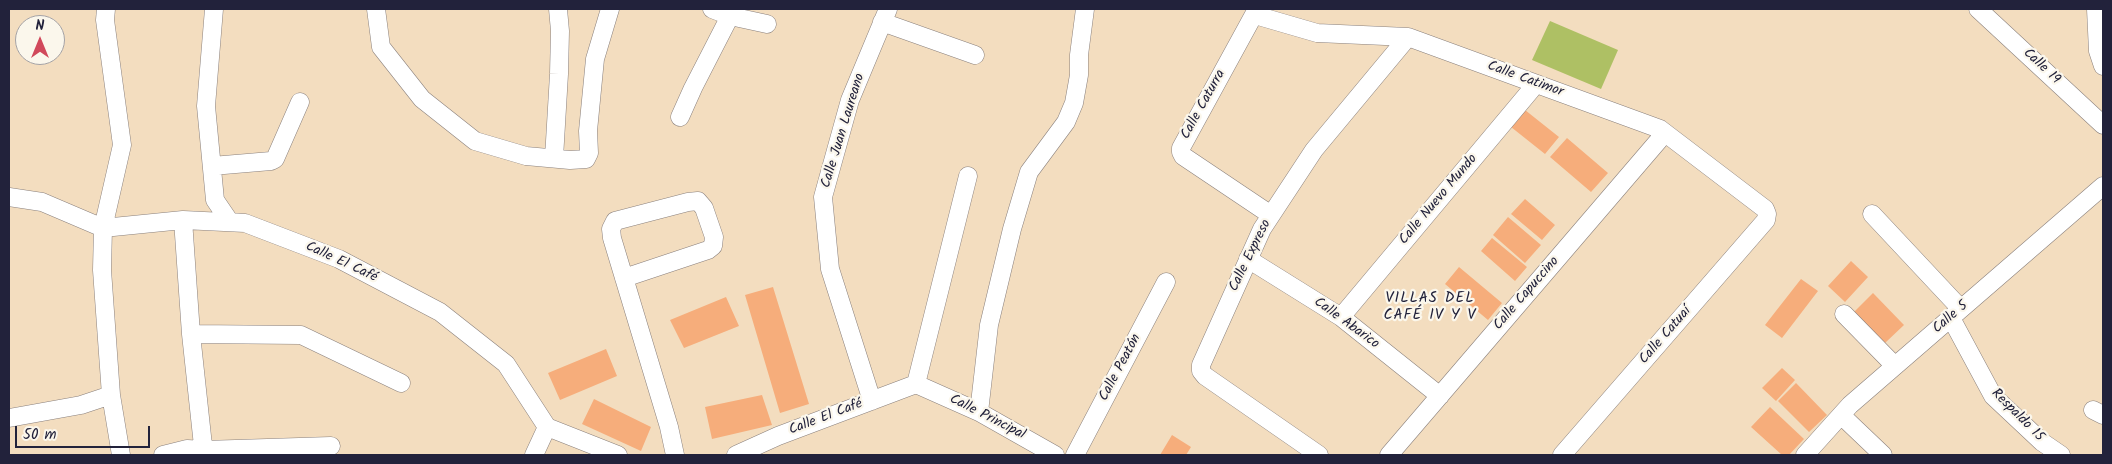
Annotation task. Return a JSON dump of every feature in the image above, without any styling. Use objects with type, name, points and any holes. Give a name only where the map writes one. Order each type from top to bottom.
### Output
[{"type":"street","points":[[106,9],[105,20],[122,145],[103,228],[102,270],[111,395],[122,455]]},
{"type":"street","points":[[214,9],[206,106],[215,200],[230,222]]},
{"type":"street","points":[[376,9],[381,47],[422,99],[475,141],[526,156],[586,159],[589,153],[588,131],[595,59],[610,9]]},
{"type":"street","points":[[554,158],[560,40],[558,9]]},
{"type":"street","points":[[712,9],[730,16],[767,24]]},
{"type":"street","points":[[979,412],[989,325],[1012,229],[1030,172],[1066,122],[1074,103],[1086,9]]},
{"type":"street","name":"Calle 19","points":[[1978,9],[2103,125]]},
{"type":"street","points":[[2096,9],[2098,51],[2103,66]]},
{"type":"street","name":"Calle Catimor","points":[[1256,12],[1317,33],[1408,37],[1660,129],[1765,209],[1767,214]]},
{"type":"street","name":"Calle Caturra","points":[[1256,12],[1181,148],[1181,152],[1183,156],[1271,215]]},
{"type":"street","points":[[885,15],[975,56]]},
{"type":"street","name":"Calle Juan Laureano","points":[[872,401],[830,269],[823,198],[850,100],[885,15]]},
{"type":"street","points":[[680,117],[730,16]]},
{"type":"street","name":"Calle Expreso","points":[[1319,455],[1201,371],[1201,365],[1262,229],[1314,150],[1408,37]]},
{"type":"street","name":"Calle Nuevo Mundo","points":[[1341,317],[1536,84]]},
{"type":"street","points":[[212,166],[271,161],[275,159],[300,102]]},
{"type":"street","name":"Calle Capuccino","points":[[1389,455],[1665,133]]},
{"type":"street","points":[[916,384],[968,176]]},
{"type":"street","name":"Calle 5","points":[[1805,455],[1841,415],[1895,366],[2103,186]]},
{"type":"street","name":"Calle El Café","points":[[9,197],[42,202],[103,228],[183,220],[245,223],[338,259],[440,312],[506,364],[547,427]]},
{"type":"street","points":[[624,278],[708,250],[713,246],[714,237],[704,208],[698,201],[615,221],[611,229],[612,238],[624,278],[669,427],[675,455]]},
{"type":"street","name":"Calle Catuaí","points":[[1562,455],[1766,220],[1767,214]]},
{"type":"street","name":"Respaldo 15","points":[[1872,214],[1956,314],[1993,396],[2042,442],[2061,455]]},
{"type":"street","points":[[183,220],[190,334],[204,453]]},
{"type":"street","name":"Calle Abarico","points":[[1248,260],[1341,317],[1440,396]]},
{"type":"street","name":"Calle Peatón","points":[[1075,455],[1166,282]]},
{"type":"street","points":[[1844,314],[1895,366]]},
{"type":"street","points":[[190,334],[301,335],[401,383]]},
{"type":"street","name":"Calle El Café","points":[[737,455],[778,436],[916,384]]},
{"type":"street","name":"Calle Principal","points":[[916,384],[979,412],[1055,455]]},
{"type":"street","points":[[9,418],[82,405],[111,395]]},
{"type":"street","points":[[1841,415],[1883,455]]},
{"type":"street","points":[[534,455],[547,427],[618,455]]},
{"type":"street","points":[[163,455],[186,449],[204,453],[331,446]]},
{"type":"green space","points":[[1550,21],[1618,50],[1601,89],[1532,60]]},
{"type":"building","points":[[1525,110],[1559,137],[1545,154],[1511,127]]},
{"type":"building","points":[[1567,138],[1608,173],[1591,192],[1550,157]]},
{"type":"building","points":[[1525,199],[1555,225],[1542,240],[1511,214]]},
{"type":"building","points":[[1508,217],[1541,245],[1525,263],[1493,235]]},
{"type":"building","points":[[1492,238],[1527,267],[1515,281],[1481,251]]},
{"type":"building","points":[[1851,261],[1868,277],[1845,302],[1828,286]]},
{"type":"building","points":[[1459,267],[1502,303],[1488,320],[1445,284]]},
{"type":"building","points":[[1801,279],[1818,291],[1782,338],[1765,325]]},
{"type":"building","points":[[773,287],[809,404],[780,413],[745,295]]},
{"type":"building","points":[[1873,293],[1904,325],[1885,343],[1854,312]]},
{"type":"building","points":[[726,297],[739,326],[684,348],[670,320]]},
{"type":"building","points":[[606,349],[617,376],[560,400],[548,373]]},
{"type":"building","points":[[1782,368],[1795,380],[1776,401],[1762,388]]},
{"type":"building","points":[[1796,383],[1827,415],[1809,432],[1778,401]]},
{"type":"building","points":[[762,395],[772,425],[712,439],[705,407]]},
{"type":"building","points":[[594,399],[651,427],[641,451],[582,424]]},
{"type":"building","points":[[1770,407],[1804,439],[1789,455],[1782,455],[1751,427]]},
{"type":"building","points":[[1172,435],[1191,447],[1186,455],[1160,455]]},
{"type":"district","name":"VILLAS DEL CAFÉ IV Y V","points":[[1430,308]]}]
